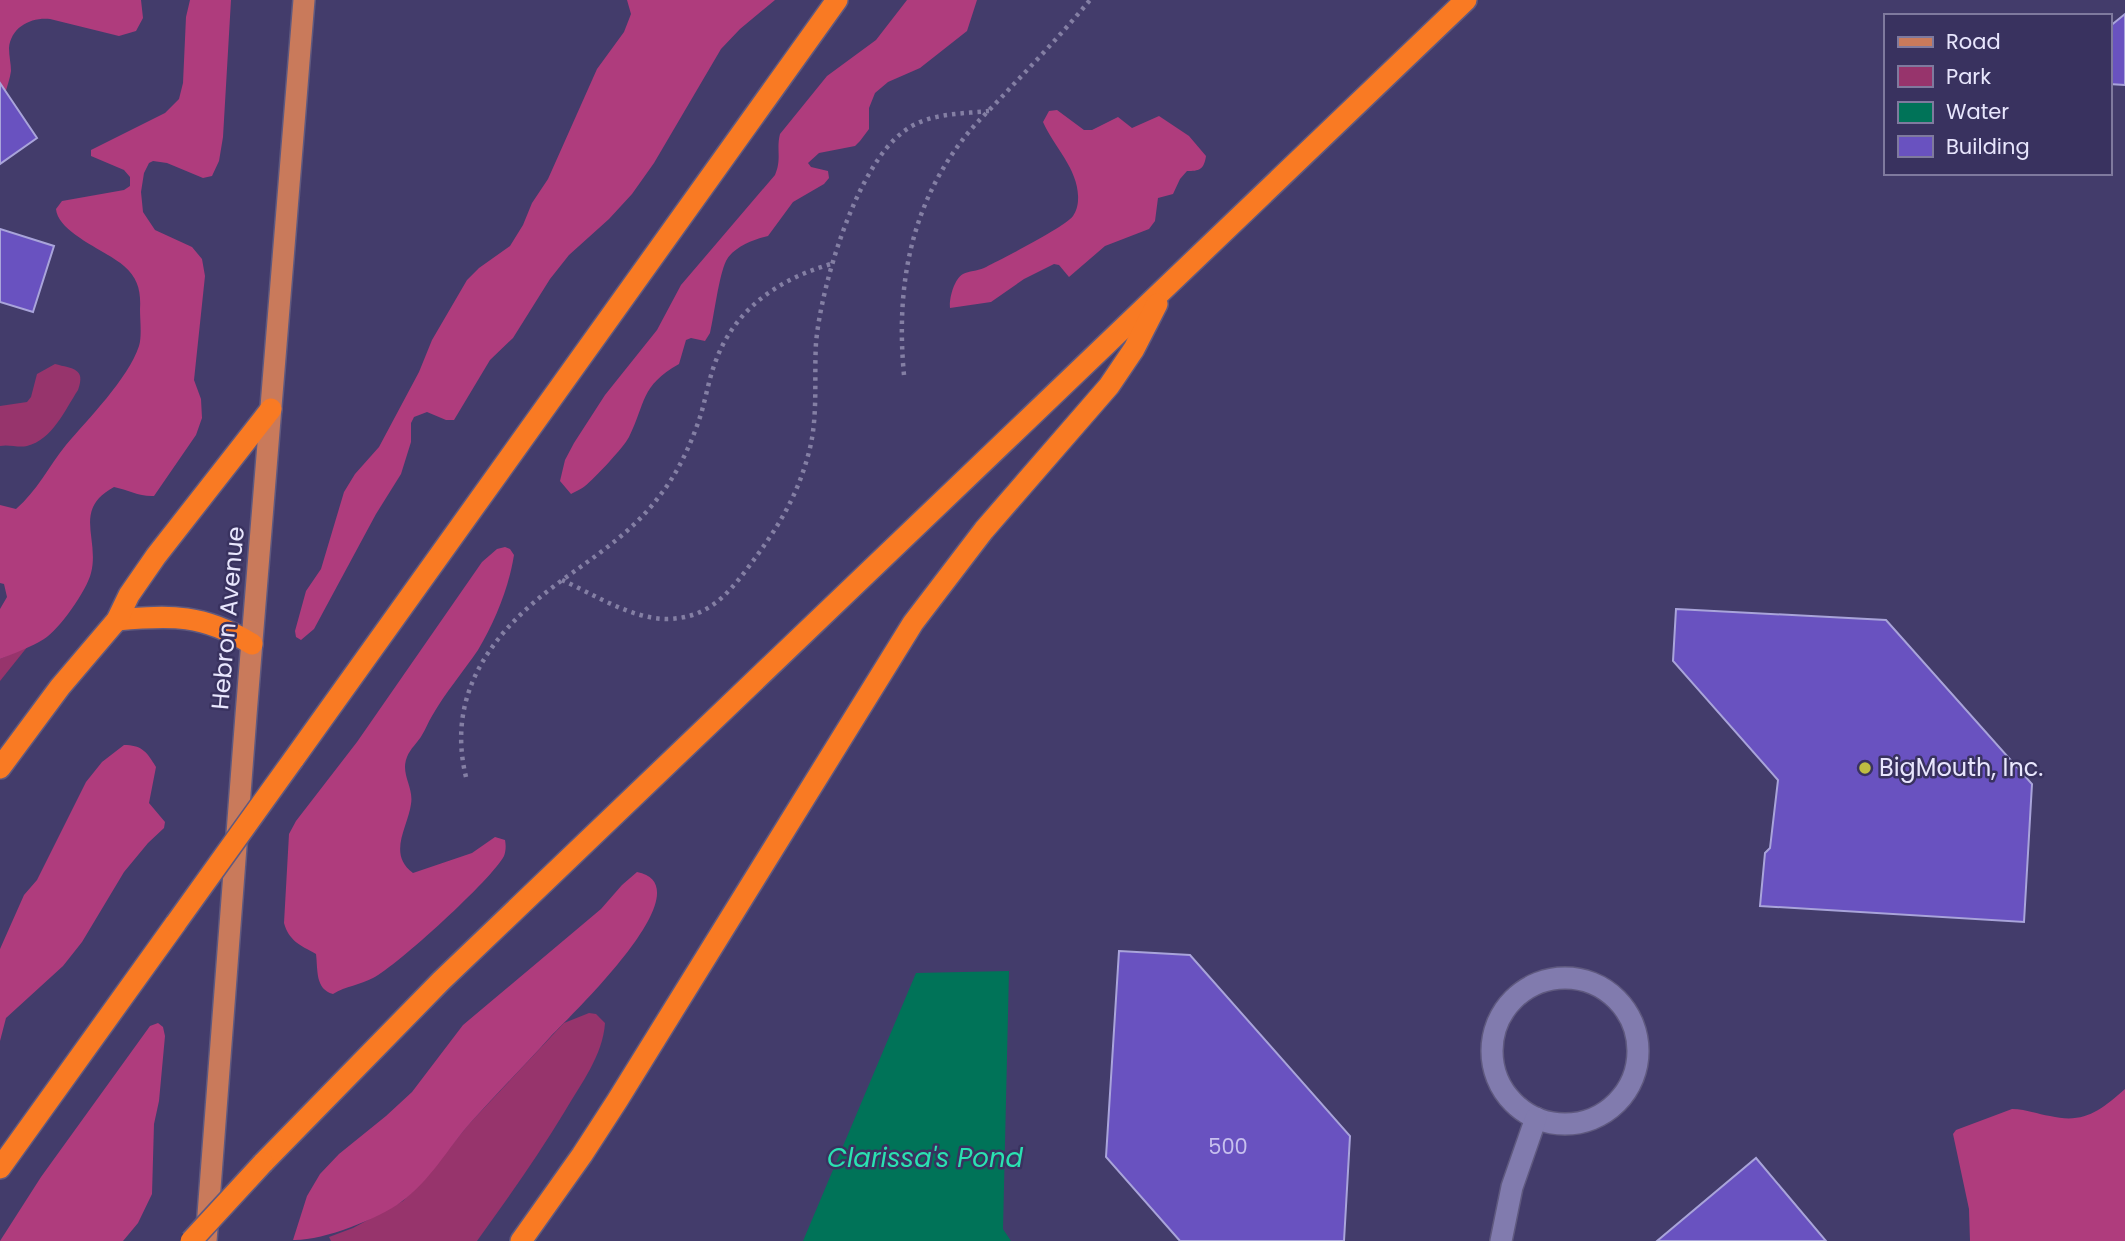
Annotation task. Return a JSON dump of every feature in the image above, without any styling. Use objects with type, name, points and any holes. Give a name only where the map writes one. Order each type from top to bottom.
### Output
[{"type":"highway","points":[[0,1168],[838,0]]},
{"type":"highway","points":[[191,1241],[322,1100],[441,981],[1466,0]]},
{"type":"highway","points":[[521,1241],[610,1112],[913,623],[984,530],[1109,386],[1134,349],[1164,289]]},
{"type":"highway","points":[[0,768],[61,687],[117,620],[129,595],[156,556],[271,409]]},
{"type":"highway","points":[[117,620],[176,617],[217,626],[252,644]]},
{"type":"main road","name":"Hebron Avenue","points":[[206,1241],[304,0]]},
{"type":"street","points":[[1566,978],[1596,984],[1611,994],[1624,1008],[1633,1024],[1638,1045],[1637,1066],[1629,1086],[1616,1104],[1599,1116],[1578,1123],[1557,1124],[1536,1118],[1514,1102],[1498,1079],[1493,1061],[1493,1042],[1499,1021],[1510,1003],[1526,989],[1545,980],[1566,978]]},
{"type":"street","points":[[1501,1241],[1511,1187],[1536,1118]]},
{"type":"path","points":[[904,375],[900,333],[910,249],[923,210],[941,172],[964,138],[1090,0]]},
{"type":"path","points":[[562,580],[645,616],[665,619],[701,612],[728,593],[778,527],[792,503],[802,477],[815,412],[817,340],[831,264],[844,226],[861,190],[890,143],[917,123],[934,117],[989,111]]},
{"type":"path","points":[[466,777],[461,749],[461,722],[467,695],[477,670],[517,619],[562,580],[614,544],[661,494],[691,441],[716,359],[727,336],[742,315],[761,297],[783,282],[806,271],[831,264]]},
{"type":"green space","points":[[55,364],[76,371],[80,377],[78,390],[63,415],[51,431],[36,443],[27,446],[0,446],[0,406],[27,402],[37,374]]},
{"type":"green space","points":[[28,646],[0,681],[0,659]]},
{"type":"green space","points":[[589,1013],[596,1014],[605,1023],[600,1046],[590,1069],[544,1144],[477,1241],[331,1241],[329,1237],[353,1228],[403,1201],[469,1124],[564,1023]]},
{"type":"shaded area","points":[[0,0],[141,0],[143,18],[136,31],[119,36],[50,19],[23,25],[11,41],[11,74],[5,94],[0,97]]},
{"type":"shaded area","points":[[190,0],[231,0],[223,137],[219,161],[212,176],[203,178],[167,163],[153,161],[144,173],[141,192],[143,212],[155,230],[192,247],[202,259],[205,276],[194,380],[201,399],[202,418],[196,435],[154,496],[114,487],[101,496],[91,515],[91,573],[78,599],[64,619],[44,639],[0,659],[0,609],[7,597],[4,584],[0,583],[0,505],[16,509],[30,494],[66,445],[117,385],[134,359],[140,342],[140,296],[133,275],[116,260],[74,234],[59,218],[56,209],[62,201],[124,190],[130,186],[130,177],[124,170],[91,156],[91,150],[165,113],[179,99],[183,83],[186,17]]},
{"type":"shaded area","points":[[627,0],[775,0],[721,49],[654,163],[632,194],[569,255],[550,279],[513,338],[490,360],[454,420],[446,420],[427,412],[414,417],[411,423],[411,442],[401,474],[376,514],[314,629],[301,640],[296,637],[295,631],[306,591],[321,569],[344,492],[355,474],[379,447],[419,372],[432,340],[467,280],[510,246],[523,225],[532,203],[548,179],[597,69],[624,32],[631,14]]},
{"type":"shaded area","points":[[907,0],[977,0],[967,31],[920,68],[888,82],[875,93],[869,108],[869,129],[855,146],[819,153],[808,163],[811,167],[828,171],[829,178],[824,184],[793,202],[768,236],[744,244],[729,256],[721,276],[710,333],[705,341],[691,338],[686,340],[679,364],[666,372],[651,388],[626,442],[589,482],[571,494],[560,481],[565,460],[574,443],[605,395],[657,330],[681,285],[775,175],[780,134],[827,76],[876,40]]},
{"type":"shaded area","points":[[1057,110],[1084,130],[1092,130],[1118,117],[1132,128],[1159,116],[1189,136],[1206,156],[1204,164],[1198,170],[1187,171],[1173,194],[1158,198],[1155,221],[1149,229],[1105,246],[1069,277],[1059,265],[1054,264],[1024,279],[991,302],[950,308],[953,290],[963,274],[984,268],[1017,251],[1058,228],[1074,214],[1078,200],[1075,179],[1043,122],[1049,111]]},
{"type":"shaded area","points":[[505,547],[514,555],[512,567],[490,628],[407,757],[405,769],[411,804],[400,849],[405,866],[413,873],[472,853],[495,837],[505,840],[504,856],[464,901],[402,957],[373,978],[333,994],[327,992],[320,983],[316,954],[292,938],[284,923],[289,834],[357,742],[482,562],[497,549]]},
{"type":"shaded area","points":[[124,745],[143,750],[156,767],[149,803],[165,822],[164,828],[124,872],[82,942],[63,966],[6,1018],[0,1041],[0,949],[24,895],[37,880],[86,782],[102,762]]},
{"type":"shaded area","points":[[637,872],[654,882],[656,901],[646,925],[605,979],[471,1122],[421,1184],[391,1209],[364,1222],[319,1237],[293,1240],[307,1196],[320,1174],[339,1154],[412,1092],[463,1025],[601,909]]},
{"type":"shaded area","points":[[158,1023],[163,1027],[165,1036],[159,1101],[154,1124],[152,1194],[138,1223],[123,1241],[0,1241],[41,1177],[150,1026]]},
{"type":"shaded area","points":[[2125,1089],[2125,1241],[1970,1241],[1969,1209],[1953,1134],[1956,1130],[2012,1109],[2062,1118],[2082,1117],[2108,1104]]},
{"type":"water","name":"Clarissa's Pond","points":[[1009,971],[1003,1229],[1011,1241],[803,1241],[916,973]]},
{"type":"building","points":[[2125,14],[2125,85],[2111,84],[2111,25]]},
{"type":"building","points":[[0,83],[37,138],[0,164]]},
{"type":"building","points":[[0,229],[54,246],[33,312],[0,302]]},
{"type":"building","points":[[1676,609],[1886,620],[2032,784],[2024,922],[1760,906],[1765,853],[1770,848],[1778,780],[1673,661]]},
{"type":"building","points":[[1119,951],[1190,955],[1350,1136],[1344,1241],[1180,1241],[1106,1157]]},
{"type":"building","points":[[1756,1158],[1826,1241],[1657,1241]]},
{"type":"place","name":"BigMouth, Inc.","points":[[1865,768]]}]
